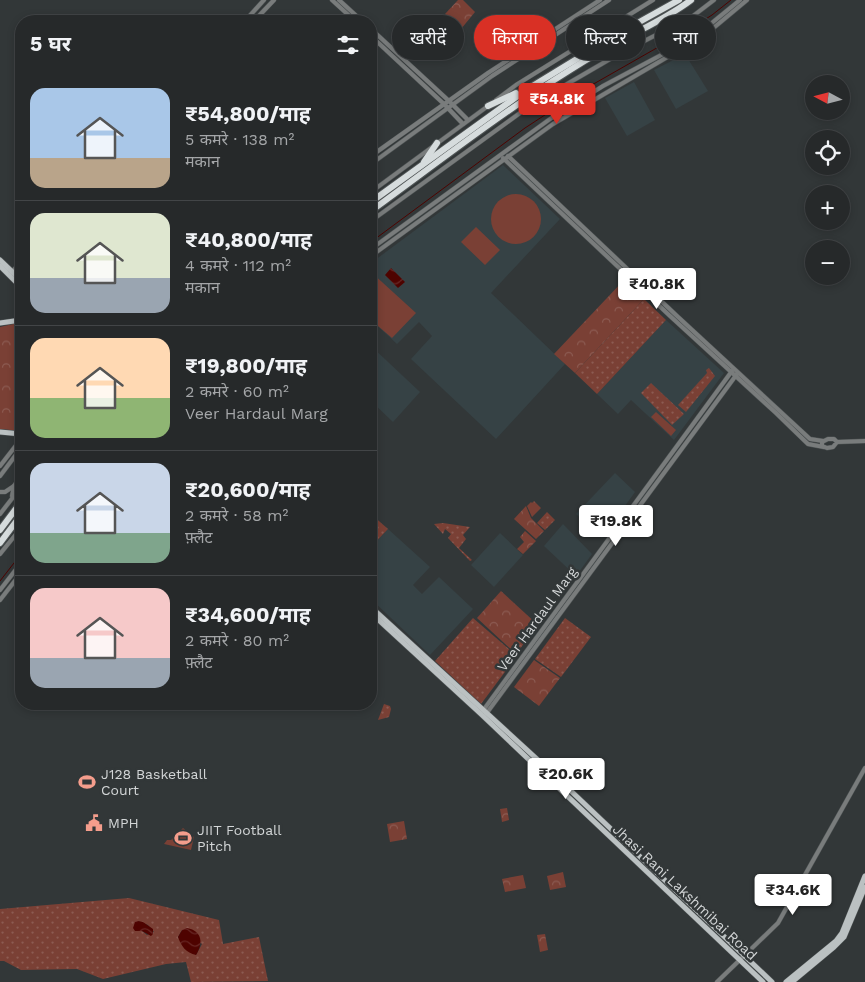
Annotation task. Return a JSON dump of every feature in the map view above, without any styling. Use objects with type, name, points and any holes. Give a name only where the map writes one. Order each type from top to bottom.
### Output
[{"type":"highway","points":[[377,198],[526,90],[608,39],[679,0]]},
{"type":"highway","points":[[377,206],[525,98],[621,40],[658,22],[692,0]]},
{"type":"highway","points":[[488,106],[514,93],[526,90]]},
{"type":"highway","points":[[422,165],[437,143]]},
{"type":"highway","points":[[0,530],[15,510]]},
{"type":"highway","points":[[0,543],[15,523]]},
{"type":"main road","points":[[1,265],[15,275]]},
{"type":"main road","points":[[0,323],[15,321]]},
{"type":"main road","points":[[0,432],[15,433]]},
{"type":"main road","name":"Jhasi Rani Lakshmibai Road","points":[[377,613],[763,982]]},
{"type":"main road","name":"Jhasi Rani Lakshmibai Road","points":[[377,618],[745,955],[772,982]]},
{"type":"main road","points":[[786,982],[836,941],[842,933],[865,876]]},
{"type":"main road","points":[[792,982],[844,937],[865,886]]},
{"type":"street","points":[[250,15],[264,0]]},
{"type":"street","points":[[260,15],[274,0]]},
{"type":"street","points":[[332,0],[348,15]]},
{"type":"street","points":[[339,0],[355,15]]},
{"type":"street","points":[[377,152],[488,73],[600,0]]},
{"type":"street","points":[[377,160],[492,76],[609,0]]},
{"type":"street","points":[[377,188],[516,85],[653,0]]},
{"type":"street","points":[[377,217],[531,105],[617,54],[675,26],[714,0]]},
{"type":"street","points":[[377,252],[504,157],[505,152],[550,119],[603,86],[702,31],[740,0]]},
{"type":"street","points":[[377,245],[578,108],[705,35],[747,0]]},
{"type":"street","points":[[377,35],[468,120]]},
{"type":"street","points":[[377,42],[463,124]]},
{"type":"street","points":[[504,157],[669,315],[810,439],[822,441],[831,438],[837,442],[865,441]]},
{"type":"street","points":[[11,273],[15,269]]},
{"type":"street","points":[[735,372],[808,444],[814,447],[833,447],[837,442]]},
{"type":"street","name":"Veer Hardaul Marg","points":[[483,714],[735,372]]},
{"type":"street","points":[[822,441],[821,444],[824,447]]},
{"type":"street","points":[[0,466],[15,447]]},
{"type":"street","points":[[0,476],[15,456]]},
{"type":"street","points":[[0,492],[5,492],[14,486]]},
{"type":"street","points":[[11,498],[14,486]]},
{"type":"street","points":[[0,514],[15,494]]},
{"type":"street","points":[[0,554],[15,535]]},
{"type":"street","points":[[0,590],[15,571]]},
{"type":"street","points":[[0,600],[15,581]]},
{"type":"street","points":[[717,982],[778,923],[865,768]]},
{"type":"shaded area","points":[[673,60],[689,60],[708,91],[676,109],[654,70]]},
{"type":"shaded area","points":[[634,82],[655,120],[627,136],[605,98]]},
{"type":"shaded area","points":[[503,165],[560,219],[491,293],[565,364],[496,439],[411,359],[432,336],[419,322],[397,344],[377,326],[377,259]]},
{"type":"shaded area","points":[[666,320],[724,373],[674,440],[631,400],[618,414],[597,394]]},
{"type":"shaded area","points":[[377,352],[420,392],[393,422],[377,407]]},
{"type":"shaded area","points":[[615,473],[635,492],[602,538],[576,514]]},
{"type":"shaded area","points":[[563,524],[592,554],[576,576],[544,546]]},
{"type":"shaded area","points":[[388,529],[430,567],[413,585],[422,594],[439,577],[473,609],[430,655],[377,605],[377,541]]},
{"type":"shaded area","points":[[500,533],[523,555],[494,587],[471,565]]},
{"type":"green space","points":[[458,0],[463,0],[475,12],[464,25],[464,15],[445,14]]},
{"type":"green space","points":[[511,194],[521,194],[534,201],[541,214],[541,224],[534,237],[521,244],[511,244],[502,240],[495,233],[491,224],[491,214],[495,205],[502,198]]},
{"type":"green space","points":[[476,227],[500,250],[485,265],[461,242]]},
{"type":"green space","points":[[377,277],[416,313],[392,338],[377,325]]},
{"type":"green space","points":[[624,280],[644,299],[575,373],[554,354]]},
{"type":"green space","points":[[644,299],[666,320],[597,394],[575,373]]},
{"type":"green space","points":[[15,324],[15,430],[0,429],[0,327]]},
{"type":"green space","points":[[709,368],[715,376],[686,412],[678,405],[707,373],[706,370]]},
{"type":"green space","points":[[651,383],[684,414],[672,425],[641,393]]},
{"type":"green space","points":[[656,412],[676,430],[671,436],[651,417]]},
{"type":"green space","points":[[534,501],[541,508],[532,517],[527,506]]},
{"type":"green space","points":[[526,506],[531,518],[544,531],[536,539],[514,519]]},
{"type":"green space","points":[[547,512],[555,520],[545,530],[537,523]]},
{"type":"green space","points":[[377,519],[388,529],[377,541]]},
{"type":"green space","points":[[443,523],[470,527],[463,535],[466,539],[459,548],[472,560],[470,561],[448,538],[451,534],[445,529],[443,534],[434,524]]},
{"type":"green space","points":[[525,531],[536,541],[523,554],[517,549],[524,542],[520,537]]},
{"type":"green space","points":[[501,591],[538,625],[516,654],[477,618]]},
{"type":"green space","points":[[473,618],[517,656],[481,704],[435,661]]},
{"type":"green space","points":[[565,618],[591,637],[561,677],[535,659]]},
{"type":"green space","points":[[534,660],[560,678],[539,706],[514,687]]},
{"type":"green space","points":[[384,704],[390,706],[389,717],[378,720]]},
{"type":"green space","points":[[507,808],[509,820],[502,822],[500,809]]},
{"type":"green space","points":[[404,821],[407,839],[390,842],[387,824]]},
{"type":"green space","name":"JIIT Football Pitch","points":[[183,828],[194,837],[191,850],[164,844],[167,840],[171,840]]},
{"type":"green space","points":[[563,872],[566,887],[550,890],[547,876]]},
{"type":"green space","points":[[523,875],[526,888],[505,892],[502,879]]},
{"type":"green space","points":[[129,898],[219,920],[223,944],[259,937],[268,981],[191,982],[186,962],[166,964],[103,979],[77,969],[21,970],[4,961],[0,961],[0,909]],"holes":[[[138,921],[148,925],[154,932],[147,935],[142,931]],[[182,930],[202,944],[196,955],[178,937]]]},
{"type":"green space","points":[[545,934],[548,950],[540,952],[537,935]]},
{"type":"water","points":[[391,268],[405,282],[398,288],[385,275]]},
{"type":"water","points":[[138,921],[153,929],[151,936],[142,931],[135,931],[133,928],[135,922]]},
{"type":"water","points":[[187,928],[196,932],[200,938],[200,947],[196,955],[184,949],[178,937],[182,930]]},
{"type":"waterway","points":[[377,238],[525,128],[583,90],[690,29],[731,0]]},
{"type":"waterway","points":[[0,581],[15,562]]},
{"type":"place","name":"J128 Basketball Court","points":[[87,782]]},
{"type":"place","name":"MPH","points":[[94,823]]},
{"type":"place","name":"JIIT Football Pitch","points":[[183,838]]}]
